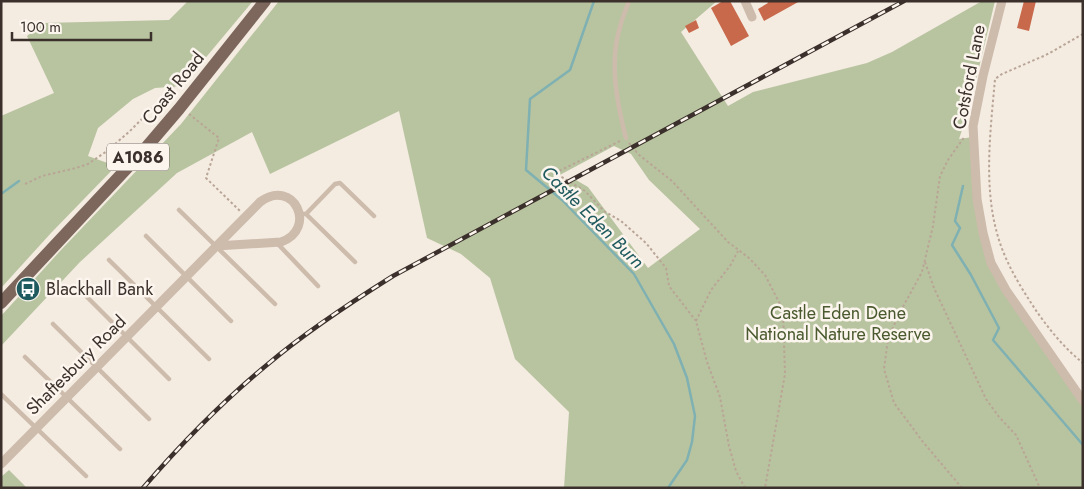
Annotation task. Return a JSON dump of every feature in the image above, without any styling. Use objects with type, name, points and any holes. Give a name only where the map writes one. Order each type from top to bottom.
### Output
[{"type":"main road","name":"Coast Road","points":[[1,303],[144,150],[265,1]]},
{"type":"street","points":[[745,1],[752,17]]},
{"type":"street","name":"Cotsford Lane","points":[[1002,1],[983,76],[973,126],[977,199],[983,233],[991,263],[1006,290],[1083,401]]},
{"type":"street","name":"Shaftesbury Road","points":[[1,464],[260,202],[272,195],[285,196],[292,200],[303,214]]},
{"type":"street","points":[[216,246],[276,242],[288,239],[295,233],[303,214]]},
{"type":"lane","points":[[626,138],[617,91],[615,55],[619,28],[629,1]]},
{"type":"lane","points":[[355,262],[303,214],[336,184],[340,183],[374,216]]},
{"type":"lane","points":[[179,210],[275,304]]},
{"type":"lane","points":[[146,236],[231,322]]},
{"type":"lane","points":[[276,242],[318,286]]},
{"type":"lane","points":[[110,260],[209,359]]},
{"type":"lane","points":[[85,295],[169,379]]},
{"type":"lane","points":[[52,324],[149,419]]},
{"type":"lane","points":[[26,357],[120,449]]},
{"type":"lane","points":[[1,394],[86,476]]},
{"type":"path","points":[[1083,34],[1046,55],[1002,74],[995,80],[989,146],[994,223],[1004,255],[1020,287],[1045,323],[1061,343],[1083,363]]},
{"type":"path","points":[[25,184],[42,176],[88,164],[130,130],[191,69],[199,66],[211,69]]},
{"type":"path","points":[[188,113],[219,138],[206,178],[245,216]]},
{"type":"path","points":[[962,488],[923,442],[894,402],[884,369],[888,339],[899,314],[922,272],[933,226],[940,176],[958,144],[973,126]]},
{"type":"path","points":[[745,488],[736,471],[729,446],[720,397],[696,321],[669,286],[666,268],[646,243],[621,221],[604,211],[585,191],[555,173],[626,138],[638,154],[672,181],[738,251],[749,258],[765,275],[783,310],[784,374],[765,488]]},
{"type":"path","points":[[696,321],[711,290],[730,266],[738,251]]},
{"type":"path","points":[[925,260],[934,288],[986,399],[1016,436],[1040,488]]},
{"type":"green space","points":[[188,1],[253,1],[182,86],[155,88],[133,99],[98,128],[88,156],[116,166],[1,288],[1,116],[54,93],[27,36],[43,23],[169,20]]},
{"type":"green space","name":"Castle Eden Dene National Nature Reserve","points":[[279,1],[717,1],[681,32],[728,106],[753,92],[867,63],[892,52],[982,1],[995,1],[969,109],[959,139],[973,137],[975,171],[991,263],[1083,401],[1083,488],[564,488],[569,412],[515,359],[490,278],[461,254],[427,238],[399,111],[270,174],[252,132],[177,173],[80,262],[1,346],[1,316],[181,124]],"holes":[[[614,146],[631,154],[649,180],[700,229],[648,268],[588,187],[576,180],[563,186],[556,177]]]},
{"type":"green space","points":[[9,470],[27,488],[1,488],[1,477]]},
{"type":"building","points":[[723,1],[730,1],[749,36],[731,46],[711,8]]},
{"type":"building","points":[[767,1],[800,1],[764,21],[758,9],[768,3]]},
{"type":"building","points":[[1024,1],[1036,1],[1029,31],[1017,28]]},
{"type":"building","points":[[696,20],[699,28],[689,33],[685,26]]},
{"type":"waterway","name":"Castle Eden Burn","points":[[594,1],[570,70],[530,99],[526,170],[562,200],[634,274],[674,344],[687,378],[695,416],[692,442],[687,460],[668,488]]},
{"type":"waterway","points":[[1,194],[19,181]]},
{"type":"waterway","points":[[963,186],[955,221],[960,228],[952,245],[971,275],[999,328],[993,340],[1083,445]]},
{"type":"railway","points":[[143,488],[203,423],[251,378],[313,329],[377,286],[904,1]]},
{"type":"place","name":"Blackhall Bank","points":[[28,289]]}]
